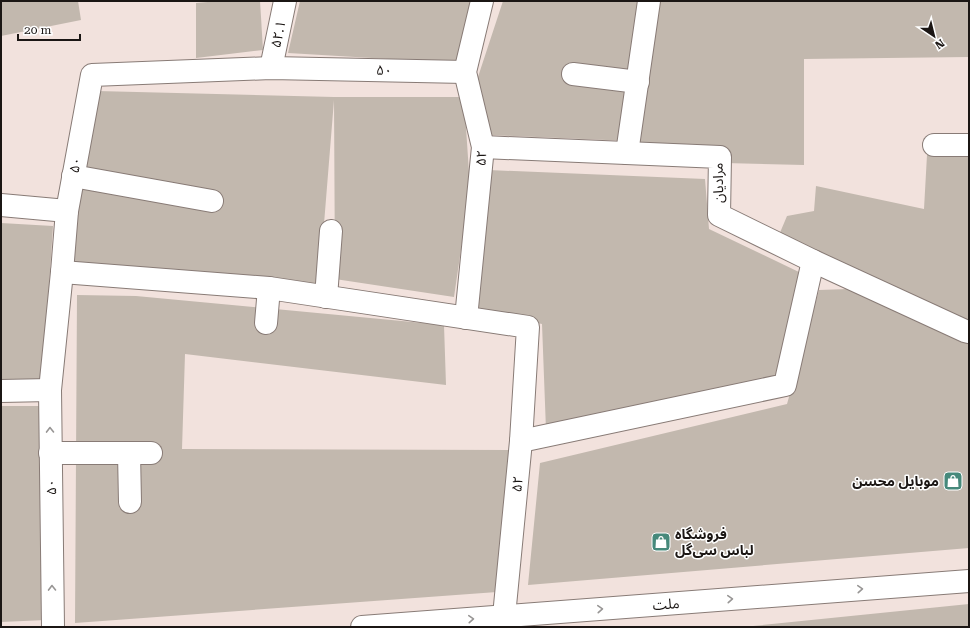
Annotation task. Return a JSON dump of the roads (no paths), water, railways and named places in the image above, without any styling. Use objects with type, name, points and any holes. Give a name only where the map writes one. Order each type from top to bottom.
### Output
[{"type":"street","name":"۵۲.۱","points":[[271,68],[285,1]]},
{"type":"street","name":"۵۲","points":[[482,1],[464,72],[483,147],[466,318],[528,327],[521,441],[505,622]]},
{"type":"street","points":[[627,153],[649,1]]},
{"type":"street","name":"۵۰","points":[[53,627],[50,390],[67,211],[92,75],[271,68],[464,72]]},
{"type":"street","points":[[574,74],[638,82]]},
{"type":"street","points":[[934,145],[969,145]]},
{"type":"street","name":"مرادیان","points":[[483,147],[720,157],[719,215],[813,261],[969,332]]},
{"type":"street","points":[[73,176],[212,201]]},
{"type":"street","points":[[1,205],[67,211]]},
{"type":"street","points":[[326,297],[331,232]]},
{"type":"street","points":[[521,441],[785,385],[813,261]]},
{"type":"street","points":[[62,272],[268,288],[466,318]]},
{"type":"street","points":[[266,323],[268,288]]},
{"type":"street","points":[[1,391],[50,390]]},
{"type":"street","points":[[50,453],[151,453]]},
{"type":"street","points":[[129,453],[130,502]]},
{"type":"street","name":"ملت","points":[[362,627],[505,622],[969,581]]},
{"type":"place","name":"موبایل محسن","points":[[953,481]]},
{"type":"place","name":"فروشگاه لباس سی‌گل","points":[[661,542]]}]
